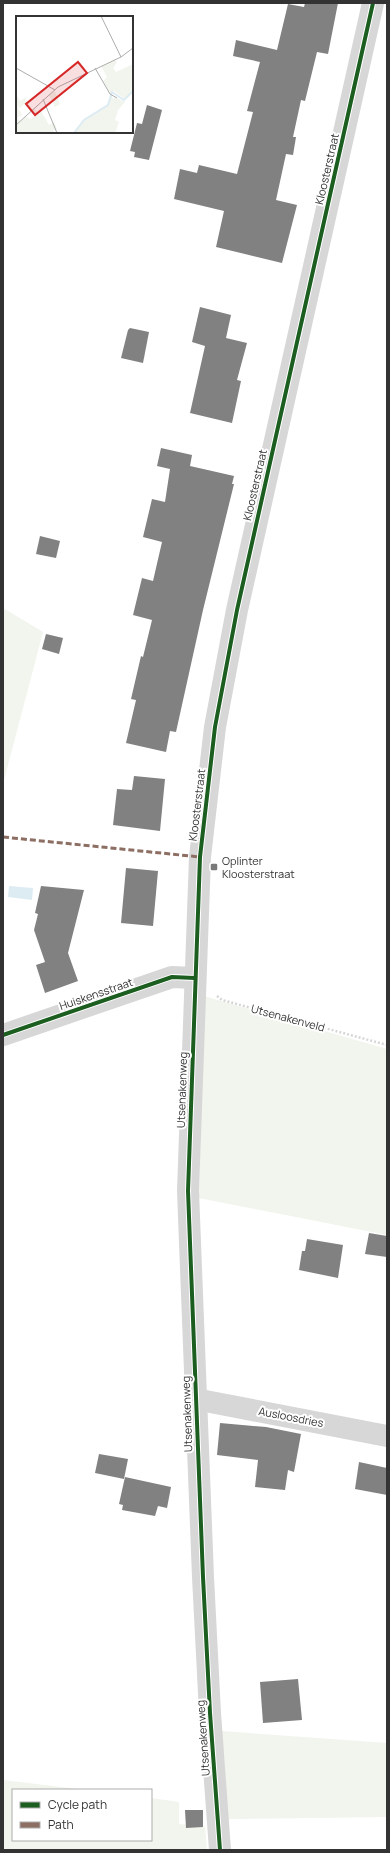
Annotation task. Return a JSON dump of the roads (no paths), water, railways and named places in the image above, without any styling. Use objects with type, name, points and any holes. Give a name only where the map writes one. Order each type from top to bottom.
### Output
[{"type":"street","name":"Kloosterstraat","points":[[195,978],[200,857],[215,727],[236,610],[373,3]]},
{"type":"street","name":"Huiskensstraat","points":[[3,1035],[172,977],[195,978]]},
{"type":"street","name":"Utsenakenweg","points":[[195,978],[188,1191],[195,1399],[209,1697],[220,1850]]},
{"type":"street","name":"Ausloosdries","points":[[195,1399],[387,1436]]},
{"type":"place","name":"Oplinter Kloosterstraat","points":[[214,867]]}]
